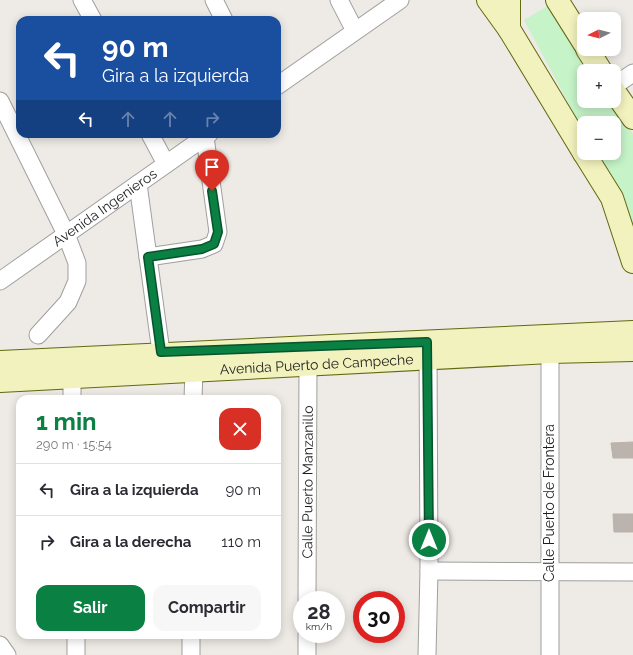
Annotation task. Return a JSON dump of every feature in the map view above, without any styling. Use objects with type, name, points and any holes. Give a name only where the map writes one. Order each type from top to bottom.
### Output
[{"type":"main road","points":[[488,0],[509,30],[577,142]]},
{"type":"main road","points":[[509,0],[509,30]]},
{"type":"main road","points":[[557,0],[577,33]]},
{"type":"main road","points":[[621,101],[633,118]]},
{"type":"main road","points":[[588,160],[612,198],[633,262]]},
{"type":"main road","name":"Avenida Puerto de Campeche","points":[[0,362],[72,367],[194,371],[308,364],[428,350],[633,332]]},
{"type":"main road","name":"Avenida Puerto de Campeche","points":[[0,381],[161,352],[428,350],[550,352],[633,350]]},
{"type":"street","points":[[82,0],[90,16]]},
{"type":"street","points":[[214,0],[222,16]]},
{"type":"street","points":[[339,0],[355,31]]},
{"type":"street","points":[[281,83],[400,0]]},
{"type":"street","points":[[621,81],[633,73]]},
{"type":"street","points":[[0,101],[16,133]]},
{"type":"street","points":[[18,138],[66,234],[77,262],[77,281],[68,302],[38,335]]},
{"type":"street","points":[[152,138],[166,164]]},
{"type":"street","name":"Avenida Ingenieros","points":[[0,281],[203,138]]},
{"type":"street","points":[[148,257],[202,249],[214,244],[218,232],[207,138]]},
{"type":"street","points":[[138,184],[161,352]]},
{"type":"street","points":[[427,655],[429,571],[428,350]]},
{"type":"street","name":"Calle Puerto de Frontera","points":[[550,352],[550,655]]},
{"type":"street","name":"Calle Puerto Manzanillo","points":[[307,591],[308,364]]},
{"type":"street","points":[[72,367],[72,395]]},
{"type":"street","points":[[194,371],[194,395]]},
{"type":"street","points":[[429,571],[633,572]]},
{"type":"street","points":[[76,639],[76,655]]},
{"type":"street","points":[[191,639],[191,655]]},
{"type":"street","points":[[307,643],[307,655]]},
{"type":"street","points":[[0,645],[6,655]]},
{"type":"green space","points":[[551,4],[577,45],[577,56],[584,56],[589,64],[577,64],[577,108],[616,108],[633,134],[633,235],[598,160],[621,160],[621,116],[577,116],[577,119],[524,20]]},
{"type":"building","points":[[633,442],[633,458],[613,458],[611,443]]},
{"type":"building","points":[[613,514],[633,514],[633,532],[614,532]]},
{"type":"route","points":[[212,191],[218,232],[214,244],[202,249],[148,257],[161,352],[427,342],[429,540]]}]
